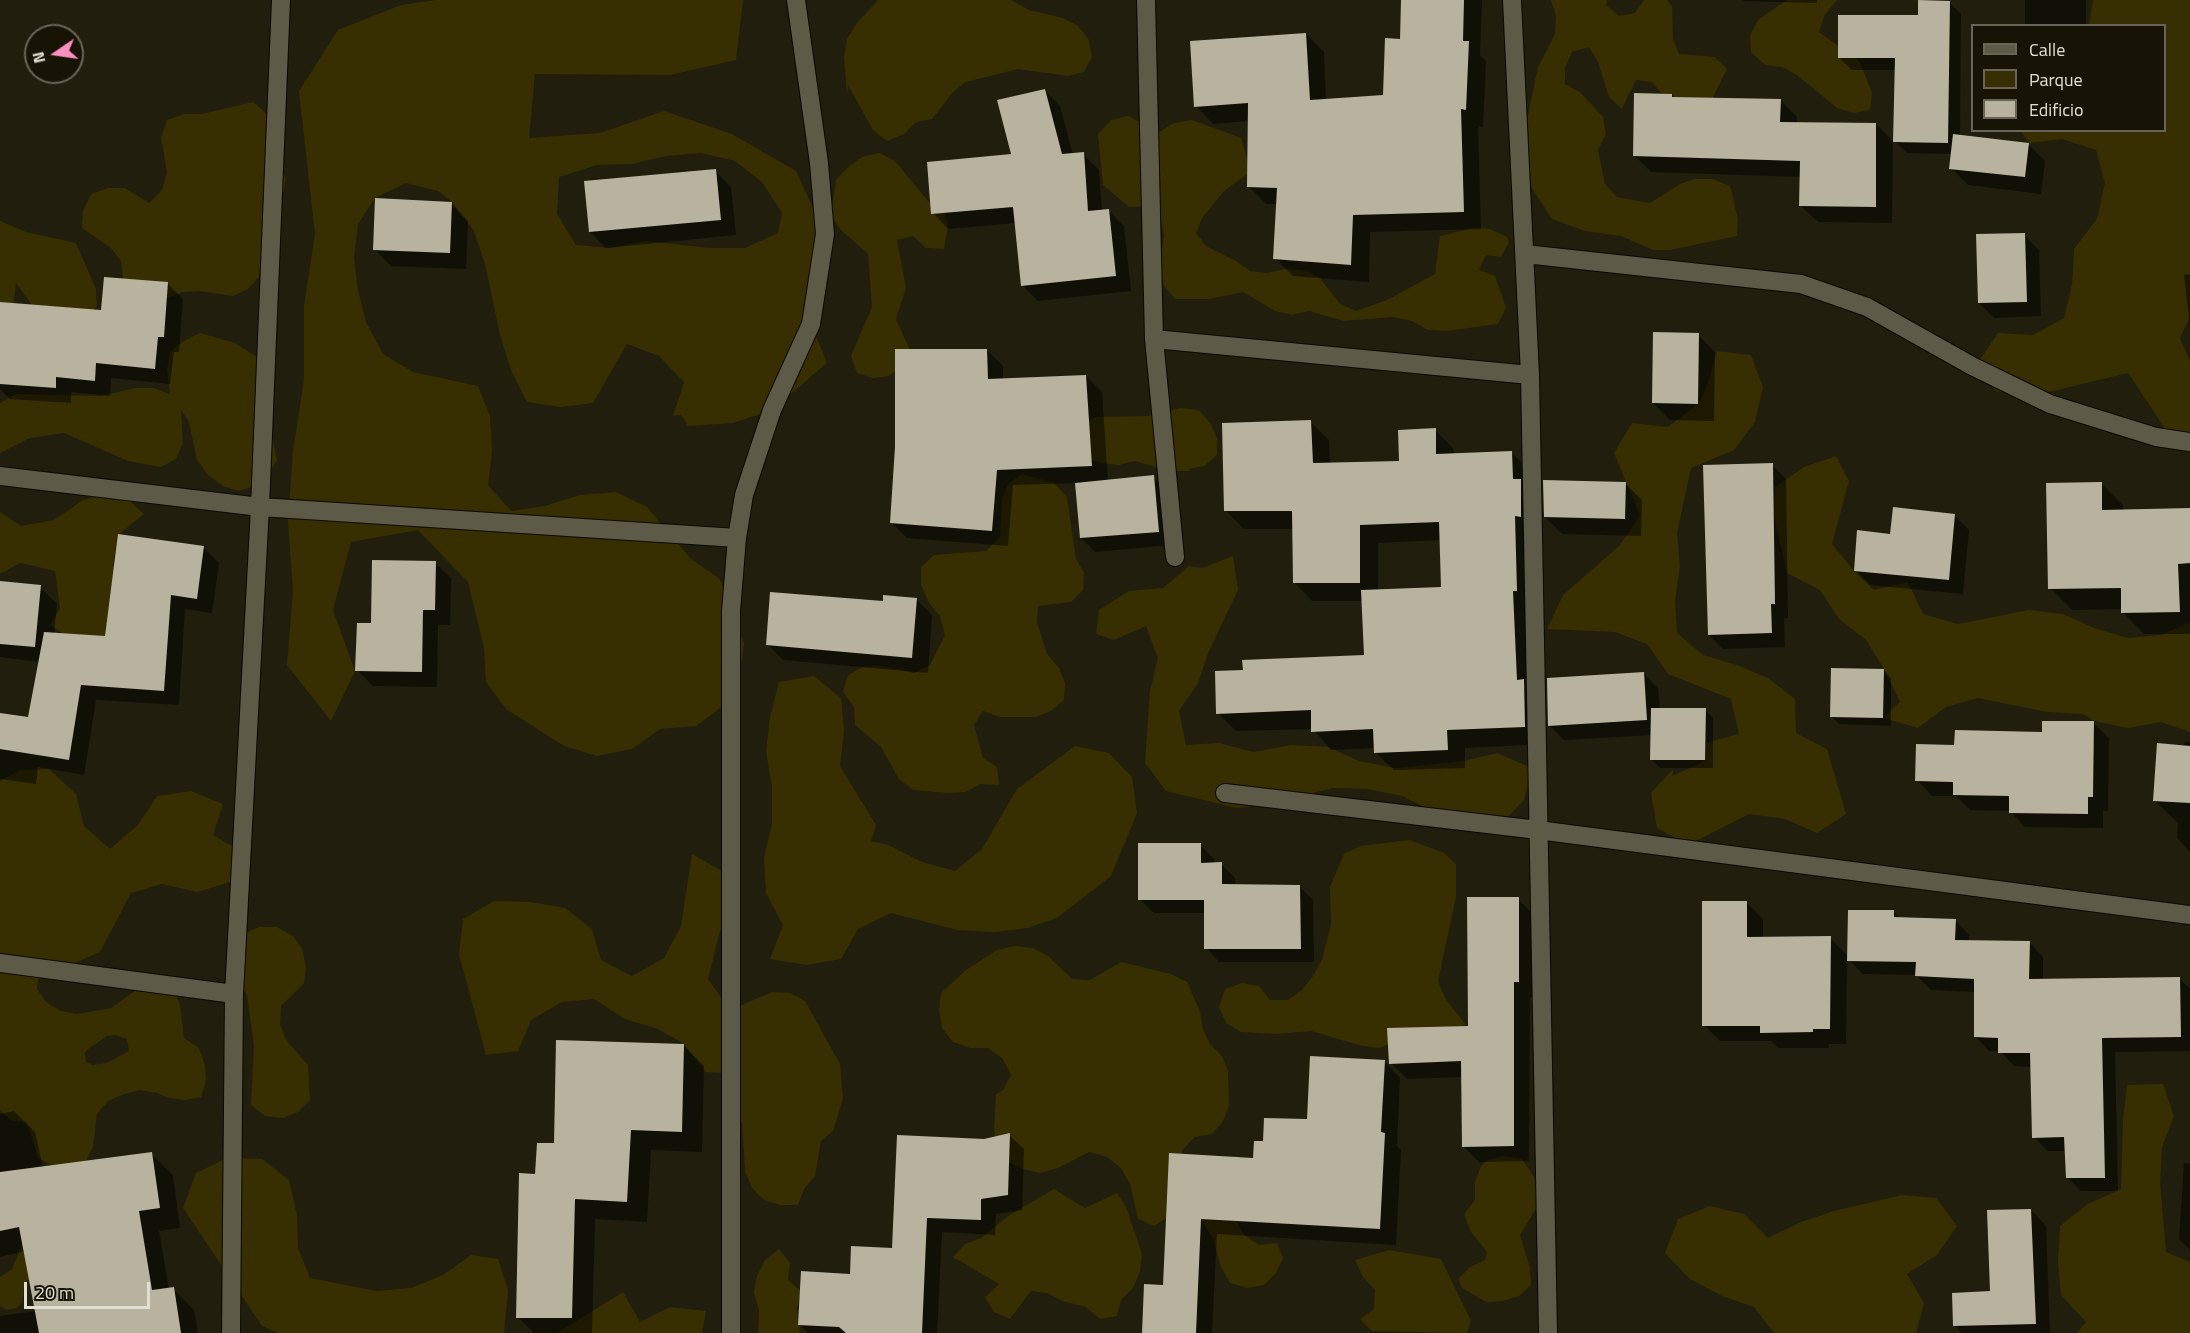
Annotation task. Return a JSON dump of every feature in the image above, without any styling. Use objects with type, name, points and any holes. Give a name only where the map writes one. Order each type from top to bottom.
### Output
[{"type":"street","points":[[231,1333],[234,994],[260,507],[283,0],[276,0]]},
{"type":"street","points":[[730,1333],[731,611],[736,538],[744,495],[772,410],[811,324],[825,234],[819,163],[796,0]]},
{"type":"street","points":[[1146,0],[1154,339],[1175,557]]},
{"type":"street","points":[[1512,0],[1530,375],[1548,1333]]},
{"type":"street","points":[[1525,254],[1801,284],[1868,307],[1972,366],[2050,404],[2156,437],[2190,442]]},
{"type":"street","points":[[1154,339],[1530,375]]},
{"type":"street","points":[[0,477],[260,507],[736,538]]},
{"type":"street","points":[[1225,793],[1538,830],[2190,915]]},
{"type":"street","points":[[0,963],[234,994]]},
{"type":"green space","points":[[437,0],[743,0],[736,60],[670,75],[535,74],[529,138],[600,133],[664,111],[732,134],[796,171],[825,234],[811,324],[827,363],[772,410],[733,423],[688,426],[681,415],[673,416],[684,382],[659,356],[627,344],[593,403],[561,407],[527,402],[511,370],[500,335],[485,264],[474,231],[452,202],[438,191],[406,183],[375,198],[358,224],[354,258],[358,290],[366,322],[383,354],[413,372],[478,386],[490,416],[492,451],[488,485],[511,511],[545,506],[580,495],[616,492],[647,507],[691,559],[720,579],[744,643],[740,675],[724,705],[696,726],[660,729],[632,749],[597,756],[564,746],[506,709],[486,682],[484,648],[468,582],[418,530],[351,542],[333,610],[355,671],[331,721],[287,665],[293,591],[288,522],[293,451],[304,379],[304,306],[315,234],[299,91],[338,30],[401,5]],"holes":[[[701,153],[735,161],[762,182],[782,213],[778,233],[745,248],[710,248],[645,241],[609,248],[576,245],[557,214],[559,177],[597,165],[632,164],[666,156]]]},
{"type":"green space","points":[[878,0],[1011,0],[1029,10],[1063,18],[1078,26],[1089,40],[1092,57],[1084,72],[1068,76],[1018,69],[966,82],[953,92],[932,119],[916,122],[904,134],[887,141],[873,130],[848,85],[847,94],[844,58],[847,39],[857,23]]},
{"type":"green space","points":[[1551,0],[1607,0],[1606,5],[1619,16],[1635,13],[1644,0],[1667,0],[1672,6],[1673,39],[1679,54],[1715,57],[1727,69],[1712,99],[1682,108],[1672,94],[1663,95],[1652,82],[1636,80],[1622,109],[1609,97],[1598,62],[1589,47],[1572,52],[1565,68],[1565,84],[1580,92],[1603,117],[1606,134],[1598,150],[1605,184],[1617,197],[1650,203],[1680,184],[1695,179],[1713,179],[1730,186],[1738,219],[1737,236],[1670,250],[1653,250],[1621,236],[1585,231],[1552,219],[1523,174],[1527,120],[1538,67],[1555,34],[1556,16]]},
{"type":"green space","points":[[1787,0],[1837,0],[1824,16],[1819,32],[1860,62],[1872,93],[1870,110],[1854,113],[1837,108],[1797,75],[1782,67],[1765,65],[1751,52],[1750,35],[1759,19]]},
{"type":"green space","points":[[2093,0],[2190,0],[2190,317],[2180,338],[2190,361],[2190,443],[2166,430],[2128,373],[2028,397],[1996,391],[1972,366],[1979,361],[1998,333],[2033,335],[2064,318],[2072,285],[2074,249],[2097,219],[2105,183],[2096,150],[2062,139],[2029,143],[2022,132],[2166,132],[2166,24],[2089,24]]},
{"type":"green space","points":[[253,102],[267,114],[275,129],[280,164],[286,179],[279,212],[264,244],[259,277],[248,289],[233,296],[199,291],[183,292],[167,298],[155,314],[123,279],[121,261],[111,248],[82,228],[83,211],[91,194],[108,188],[125,188],[149,203],[162,190],[167,173],[161,137],[167,120],[185,114],[202,114]]},
{"type":"green space","points":[[1128,116],[1159,132],[1174,123],[1192,120],[1241,138],[1251,171],[1224,191],[1202,218],[1196,233],[1206,246],[1250,271],[1267,273],[1284,269],[1302,270],[1319,277],[1340,304],[1356,311],[1387,300],[1435,274],[1440,236],[1473,228],[1490,229],[1507,237],[1509,242],[1501,257],[1486,255],[1479,270],[1495,276],[1506,308],[1498,324],[1446,331],[1428,330],[1412,321],[1394,317],[1343,321],[1309,311],[1292,315],[1275,311],[1243,292],[1209,299],[1175,299],[1164,286],[1159,269],[1164,235],[1160,217],[1147,206],[1129,207],[1103,185],[1098,134],[1111,120]]},
{"type":"green space","points":[[879,153],[895,161],[928,201],[943,207],[948,224],[944,249],[926,248],[913,236],[897,240],[906,288],[896,319],[910,350],[903,365],[889,376],[873,378],[857,373],[851,356],[872,307],[868,254],[841,230],[831,215],[836,180],[862,157]]},
{"type":"green space","points":[[0,221],[26,232],[76,243],[96,289],[97,306],[86,318],[40,316],[16,283],[13,308],[0,316]]},
{"type":"green space","points":[[200,333],[235,343],[263,361],[267,411],[277,460],[268,475],[255,486],[239,491],[223,486],[208,475],[197,460],[189,422],[181,410],[183,443],[176,459],[161,467],[128,461],[64,433],[30,438],[0,453],[0,403],[16,394],[100,396],[136,388],[154,388],[170,394],[167,370],[170,352],[184,341]]},
{"type":"green space","points":[[1717,351],[1751,355],[1763,387],[1755,422],[1734,450],[1691,468],[1677,533],[1680,566],[1675,601],[1677,633],[1703,655],[1737,665],[1768,678],[1795,699],[1796,733],[1827,749],[1846,814],[1817,833],[1785,819],[1749,814],[1688,845],[1657,828],[1651,793],[1674,768],[1672,776],[1705,761],[1706,743],[1739,734],[1731,699],[1668,674],[1647,644],[1615,632],[1547,629],[1563,595],[1619,546],[1640,516],[1614,453],[1632,423],[1668,427],[1698,404],[1707,386]]},
{"type":"green space","points":[[1181,408],[1199,410],[1210,423],[1217,438],[1217,455],[1204,466],[1188,469],[1190,471],[1169,471],[1135,461],[1119,465],[1084,458],[1080,426],[1095,417],[1147,416]]},
{"type":"green space","points":[[1836,456],[1849,481],[1832,544],[1854,571],[1874,590],[1908,582],[1923,614],[1958,624],[2029,610],[2063,614],[2094,628],[2128,638],[2161,635],[2190,622],[2190,732],[2161,722],[2128,728],[2094,721],[2083,714],[2047,712],[1978,698],[1946,707],[1918,728],[1883,718],[1900,702],[1884,669],[1866,640],[1839,619],[1820,590],[1787,573],[1774,517],[1775,487],[1804,467]]},
{"type":"green space","points":[[1022,474],[1054,483],[1067,497],[1076,559],[1084,573],[1083,590],[1071,602],[1038,606],[1037,622],[1047,654],[1059,668],[1065,683],[1064,700],[1051,711],[1035,717],[1000,717],[983,711],[974,725],[983,758],[997,767],[999,785],[981,784],[965,792],[948,793],[913,790],[899,779],[881,747],[855,725],[854,707],[843,692],[848,675],[863,667],[881,666],[914,673],[930,665],[945,635],[940,616],[929,603],[921,585],[921,567],[934,555],[986,551],[1000,537],[1002,500],[1008,484]]},
{"type":"green space","points":[[118,490],[144,514],[118,535],[113,566],[136,592],[142,627],[81,646],[50,625],[60,608],[55,571],[20,563],[0,574],[0,512],[21,526],[54,520],[83,500]]},
{"type":"green space","points":[[1233,556],[1238,590],[1209,651],[1198,683],[1179,711],[1186,745],[1219,743],[1254,752],[1291,745],[1328,747],[1359,761],[1395,768],[1464,761],[1497,753],[1532,768],[1524,800],[1499,826],[1432,811],[1402,796],[1367,789],[1333,788],[1269,804],[1237,808],[1166,791],[1145,763],[1150,691],[1158,658],[1146,626],[1114,640],[1096,634],[1099,610],[1129,591],[1163,588],[1189,566],[1202,568]]},
{"type":"green space","points":[[814,676],[841,698],[844,730],[840,766],[876,825],[871,841],[888,845],[922,862],[955,871],[982,849],[1017,789],[1075,746],[1109,753],[1132,777],[1137,813],[1111,876],[1057,918],[1027,928],[995,932],[958,930],[891,913],[858,929],[841,959],[807,965],[770,959],[783,925],[766,893],[764,858],[772,823],[772,787],[766,751],[770,717],[779,682]]},
{"type":"green space","points":[[49,769],[76,794],[84,826],[110,849],[138,825],[157,796],[191,791],[223,804],[213,835],[239,850],[231,882],[197,892],[162,884],[131,893],[100,952],[38,979],[37,989],[46,1002],[61,1011],[77,1014],[111,1008],[139,988],[174,989],[180,1005],[184,1038],[199,1048],[205,1065],[206,1081],[201,1097],[185,1100],[140,1090],[108,1101],[97,1114],[93,1147],[85,1163],[54,1166],[38,1158],[27,1123],[10,1120],[0,1110],[0,781],[21,770]],"holes":[[[115,1035],[127,1039],[129,1051],[106,1063],[93,1065],[86,1062],[85,1053],[88,1049],[107,1036]]]},
{"type":"green space","points":[[1410,840],[1444,853],[1456,864],[1456,897],[1438,981],[1445,998],[1465,1024],[1452,1036],[1395,1042],[1379,1048],[1362,1046],[1311,1031],[1276,1034],[1241,1032],[1226,1023],[1219,1007],[1225,989],[1242,983],[1259,986],[1270,1000],[1288,1000],[1302,990],[1313,976],[1322,960],[1331,924],[1330,887],[1344,854],[1360,846]]},
{"type":"green space","points":[[692,854],[722,871],[727,903],[708,979],[727,1006],[739,1006],[773,992],[790,993],[805,1001],[840,1064],[843,1098],[838,1115],[833,1131],[821,1141],[815,1176],[804,1189],[798,1205],[781,1205],[764,1200],[752,1188],[745,1171],[742,1123],[727,1091],[726,1073],[705,1072],[684,1044],[658,1029],[625,1019],[594,999],[562,1002],[531,1020],[518,1051],[486,1055],[459,954],[463,919],[494,901],[530,902],[565,908],[592,929],[601,960],[632,976],[664,958],[681,926]]},
{"type":"green space","points":[[259,927],[277,927],[293,936],[302,949],[306,967],[304,983],[281,1006],[280,1024],[286,1040],[308,1065],[310,1100],[298,1112],[283,1118],[265,1116],[251,1105],[254,1046],[247,995],[238,980],[244,934]]},
{"type":"green space","points":[[1015,946],[1033,948],[1048,956],[1072,979],[1090,980],[1121,962],[1171,974],[1187,982],[1200,1012],[1203,1030],[1210,1044],[1222,1056],[1228,1071],[1229,1106],[1223,1121],[1212,1134],[1195,1137],[1183,1149],[1177,1166],[1168,1217],[1154,1226],[1138,1219],[1130,1184],[1121,1168],[1107,1157],[1089,1152],[1058,1168],[1040,1173],[1008,1162],[997,1149],[994,1131],[996,1094],[1003,1090],[1011,1075],[1003,1059],[988,1048],[970,1048],[953,1042],[942,1028],[939,1010],[941,993],[966,970],[997,950]]},
{"type":"green space","points":[[2163,1084],[2174,1116],[2162,1147],[2160,1182],[2166,1252],[2190,1262],[2190,1333],[2077,1333],[2086,1322],[2061,1295],[2058,1262],[2060,1226],[2088,1204],[2121,1189],[2123,1120],[2127,1085]]},
{"type":"green space","points":[[1236,1156],[1251,1163],[1236,1220],[1244,1235],[1259,1245],[1277,1243],[1283,1258],[1276,1273],[1264,1285],[1247,1288],[1230,1283],[1221,1267],[1213,1238],[1203,1223],[1198,1206],[1220,1159]]},
{"type":"green space","points":[[1504,1156],[1522,1159],[1536,1180],[1538,1205],[1520,1235],[1530,1268],[1531,1285],[1519,1296],[1503,1301],[1486,1302],[1462,1288],[1458,1279],[1470,1267],[1485,1260],[1487,1252],[1471,1232],[1464,1214],[1475,1200],[1475,1182],[1481,1166],[1488,1160]]},
{"type":"green space","points":[[227,1158],[262,1159],[289,1180],[297,1215],[298,1248],[310,1278],[377,1291],[411,1288],[443,1275],[471,1255],[498,1259],[508,1290],[504,1333],[278,1333],[262,1326],[183,1208],[196,1173]]},
{"type":"green space","points":[[1054,1189],[1085,1208],[1117,1193],[1126,1207],[1142,1254],[1140,1272],[1133,1288],[1121,1300],[1117,1316],[1100,1319],[1086,1307],[1062,1301],[1047,1293],[1031,1291],[1010,1319],[994,1312],[985,1297],[999,1284],[953,1257],[965,1244],[981,1238],[1008,1216]]},
{"type":"green space","points":[[1902,1195],[1936,1198],[1957,1226],[1937,1255],[1907,1274],[1924,1303],[1916,1333],[1774,1333],[1754,1307],[1722,1296],[1690,1279],[1665,1253],[1678,1219],[1710,1206],[1744,1214],[1768,1238],[1801,1222],[1834,1211]]},
{"type":"green space","points":[[26,1235],[34,1272],[24,1286],[22,1303],[16,1308],[7,1310],[0,1306],[0,1277],[12,1269]]},
{"type":"green space","points":[[779,1249],[790,1263],[788,1280],[802,1292],[797,1308],[800,1333],[758,1333],[759,1310],[754,1293],[757,1276],[765,1260]]},
{"type":"green space","points":[[1389,1250],[1441,1259],[1471,1321],[1467,1333],[1372,1331],[1360,1319],[1374,1309],[1375,1290],[1363,1277],[1355,1260]]},
{"type":"green space","points":[[623,1292],[640,1322],[670,1307],[706,1311],[702,1333],[557,1333]]},
{"type":"building","points":[[1401,0],[1464,0],[1463,41],[1469,41],[1466,110],[1461,109],[1464,212],[1353,215],[1351,265],[1273,259],[1277,188],[1247,187],[1248,103],[1194,107],[1190,41],[1306,33],[1310,100],[1383,95],[1385,38],[1400,39]]},
{"type":"building","points":[[1918,0],[1950,1],[1948,143],[1893,142],[1895,58],[1838,58],[1838,15],[1918,15]]},
{"type":"building","points":[[1045,89],[1062,154],[1084,152],[1088,211],[1109,209],[1116,276],[1021,286],[1013,207],[931,214],[927,162],[1011,154],[997,100]]},
{"type":"building","points":[[1634,93],[1672,94],[1672,97],[1781,99],[1780,122],[1876,123],[1876,207],[1799,206],[1800,161],[1633,156]]},
{"type":"building","points":[[1953,134],[2029,143],[2025,177],[1949,169]]},
{"type":"building","points":[[716,169],[721,220],[589,232],[584,181]]},
{"type":"building","points":[[375,198],[452,202],[450,253],[373,250]]},
{"type":"building","points":[[2025,233],[2027,302],[1978,303],[1976,234]]},
{"type":"building","points":[[104,277],[168,282],[164,337],[158,337],[155,369],[96,363],[95,381],[56,377],[56,388],[0,384],[0,302],[101,310]]},
{"type":"building","points":[[1653,332],[1699,333],[1698,404],[1652,403]]},
{"type":"building","points":[[895,349],[987,349],[988,379],[1086,375],[1092,466],[997,470],[992,531],[890,523],[895,447]]},
{"type":"building","points":[[1311,420],[1313,463],[1399,461],[1398,430],[1436,428],[1436,454],[1512,451],[1513,479],[1521,479],[1521,517],[1515,516],[1517,591],[1513,591],[1517,680],[1524,679],[1525,727],[1447,730],[1448,750],[1374,753],[1373,729],[1311,732],[1311,710],[1216,714],[1215,671],[1243,670],[1242,660],[1364,655],[1361,590],[1441,587],[1439,522],[1360,525],[1360,583],[1293,583],[1292,511],[1224,511],[1222,423]]},
{"type":"building","points":[[1773,463],[1775,604],[1771,604],[1772,633],[1708,635],[1703,465]]},
{"type":"building","points":[[1154,475],[1159,532],[1080,538],[1075,483]]},
{"type":"building","points":[[1543,480],[1626,482],[1625,519],[1544,517]]},
{"type":"building","points":[[2102,482],[2102,510],[2190,508],[2190,563],[2178,564],[2180,612],[2121,613],[2121,588],[2048,589],[2046,483]]},
{"type":"building","points":[[1893,507],[1955,514],[1949,580],[1854,571],[1857,530],[1890,534]]},
{"type":"building","points":[[118,534],[204,546],[197,599],[171,595],[164,691],[81,685],[69,760],[0,749],[0,713],[28,717],[44,632],[105,636]]},
{"type":"building","points":[[372,560],[436,561],[435,610],[423,610],[422,672],[355,671],[357,623],[371,623]]},
{"type":"building","points":[[0,581],[41,585],[35,647],[0,644]]},
{"type":"building","points":[[770,592],[883,601],[883,595],[917,598],[912,658],[766,645]]},
{"type":"building","points":[[1831,668],[1884,669],[1883,718],[1830,717]]},
{"type":"building","points":[[1644,672],[1647,720],[1548,726],[1547,678]]},
{"type":"building","points":[[1651,708],[1706,708],[1705,760],[1650,760]]},
{"type":"building","points":[[2042,721],[2094,721],[2093,797],[2088,797],[2088,814],[2009,813],[2009,796],[1953,795],[1953,782],[1915,781],[1916,744],[1954,745],[1955,730],[2042,732]]},
{"type":"building","points":[[2157,743],[2190,746],[2190,803],[2153,801]]},
{"type":"building","points":[[1138,843],[1201,843],[1201,863],[1222,862],[1222,884],[1300,885],[1301,949],[1204,949],[1204,900],[1138,900]]},
{"type":"building","points":[[1467,897],[1519,897],[1519,982],[1514,982],[1514,1146],[1462,1147],[1461,1061],[1389,1064],[1387,1028],[1468,1026]]},
{"type":"building","points":[[1702,901],[1747,901],[1747,937],[1831,936],[1830,1029],[1813,1029],[1813,1032],[1760,1033],[1760,1026],[1702,1026]]},
{"type":"building","points":[[1848,910],[1894,910],[1894,917],[1956,919],[1955,940],[2030,941],[2029,979],[2180,977],[2181,1037],[2102,1038],[2105,1178],[2066,1178],[2064,1137],[2032,1138],[2030,1053],[1998,1053],[1998,1038],[1974,1037],[1974,979],[1915,976],[1916,962],[1847,961]]},
{"type":"building","points":[[556,1040],[684,1044],[682,1132],[631,1130],[627,1202],[575,1199],[572,1318],[516,1318],[519,1173],[535,1174],[537,1143],[554,1143]]},
{"type":"building","points":[[1310,1056],[1385,1060],[1381,1132],[1385,1133],[1380,1229],[1201,1219],[1196,1333],[1142,1333],[1144,1284],[1163,1285],[1169,1153],[1253,1158],[1254,1141],[1263,1141],[1264,1118],[1307,1119]]},
{"type":"building","points":[[1010,1133],[1008,1195],[981,1199],[981,1220],[927,1218],[922,1333],[846,1333],[839,1327],[798,1325],[801,1271],[850,1274],[851,1246],[892,1248],[897,1135],[984,1139]]},
{"type":"building","points":[[152,1152],[160,1208],[139,1211],[152,1290],[174,1287],[181,1333],[39,1333],[19,1227],[0,1231],[0,1172]]},
{"type":"building","points":[[2031,1209],[2036,1324],[1953,1326],[1952,1293],[1990,1291],[1987,1210]]}]
